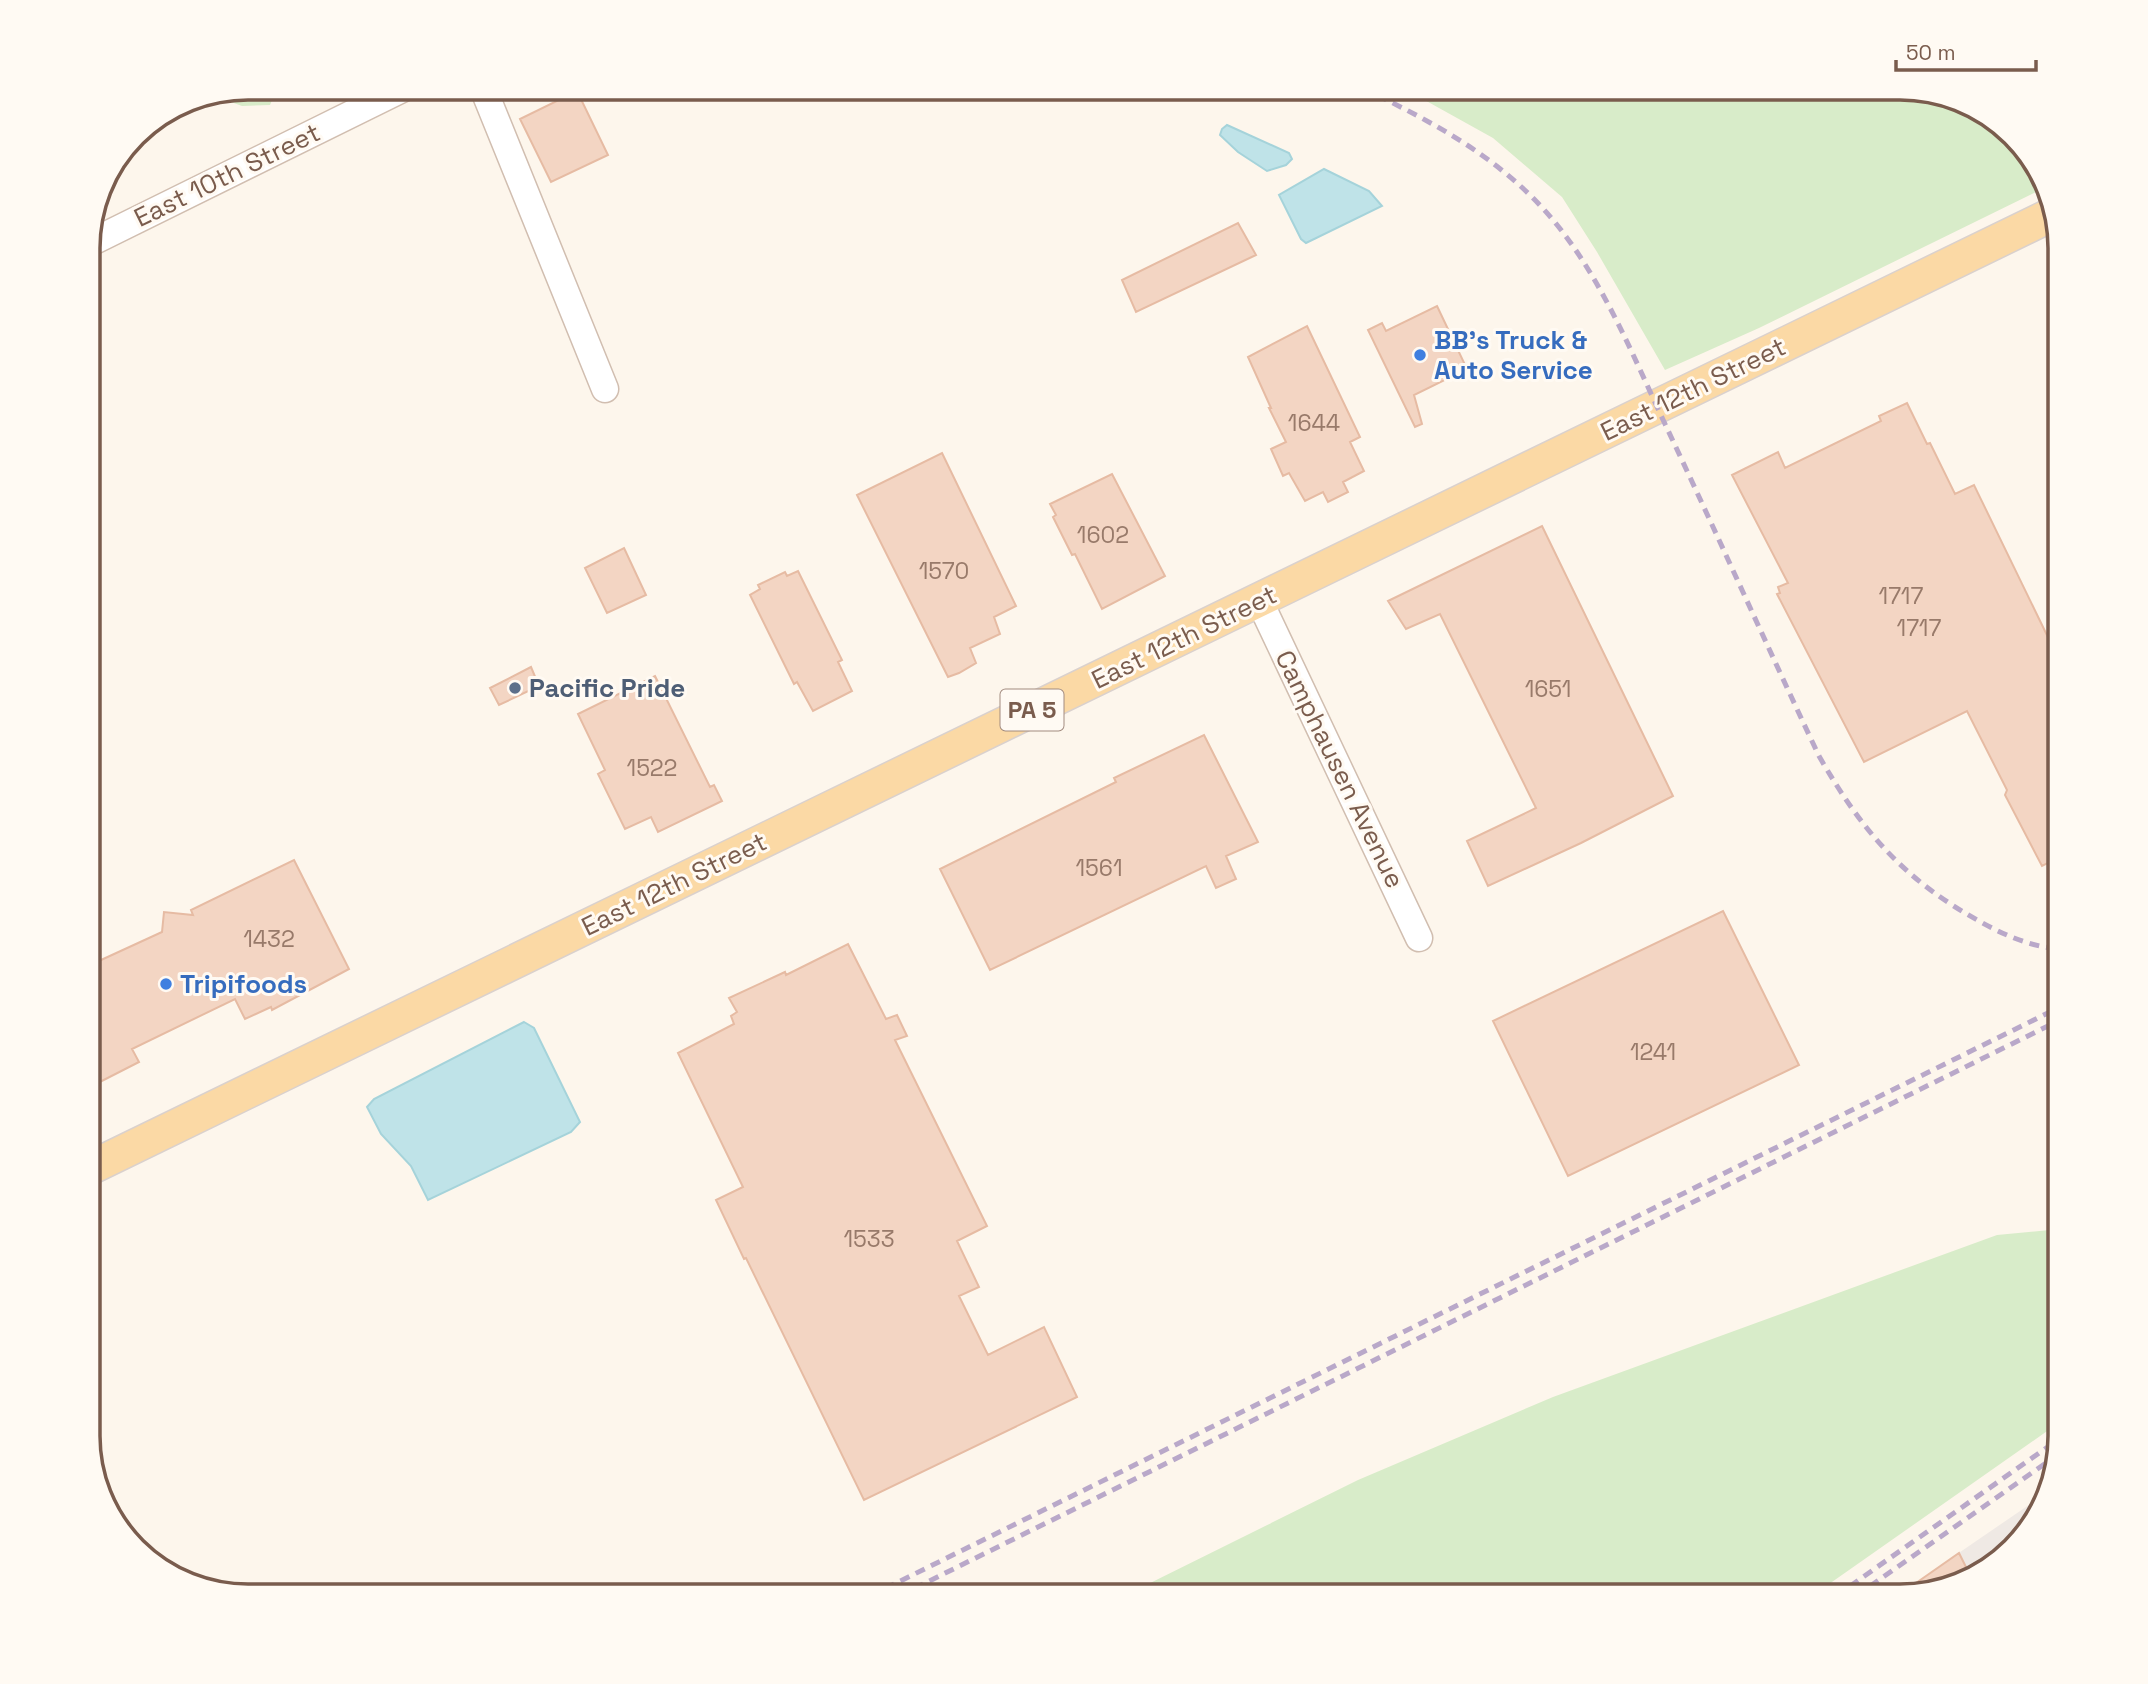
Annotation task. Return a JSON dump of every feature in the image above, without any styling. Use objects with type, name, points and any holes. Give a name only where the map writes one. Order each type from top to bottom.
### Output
[{"type":"main road","name":"East 12th Street","points":[[100,1163],[2045,218]]},
{"type":"street","name":"East 10th Street","points":[[101,231],[379,100]]},
{"type":"street","points":[[488,100],[605,389]]},
{"type":"street","name":"Camphausen Avenue","points":[[1259,600],[1419,938]]},
{"type":"shaded area","points":[[2032,1503],[2011,1534],[1982,1559],[1957,1573],[1915,1583]]},
{"type":"green space","points":[[272,100],[270,105],[242,106],[229,101]]},
{"type":"green space","points":[[1425,100],[1919,101],[1948,108],[1990,130],[2011,150],[2037,192],[1759,328],[1665,370],[1562,197],[1493,138]]},
{"type":"green space","points":[[2048,1230],[2048,1430],[1829,1584],[1148,1584],[1358,1480],[1553,1397],[1997,1235]]},
{"type":"water","points":[[1227,125],[1289,153],[1292,159],[1286,165],[1267,171],[1238,152],[1220,135]]},
{"type":"water","points":[[1324,169],[1369,191],[1382,206],[1306,243],[1301,239],[1279,195]]},
{"type":"water","points":[[524,1022],[534,1028],[580,1122],[571,1132],[428,1200],[411,1166],[381,1134],[367,1107],[374,1099]]},
{"type":"building","points":[[559,100],[581,100],[608,155],[551,182],[520,119]]},
{"type":"building","points":[[1238,223],[1256,255],[1136,312],[1122,280]]},
{"type":"building","points":[[1437,306],[1467,369],[1414,395],[1422,424],[1415,427],[1368,330],[1382,323],[1386,331]]},
{"type":"building","points":[[1307,326],[1360,437],[1350,442],[1364,471],[1343,482],[1348,492],[1328,502],[1323,492],[1305,501],[1289,473],[1283,476],[1271,449],[1286,442],[1248,357]]},
{"type":"building","points":[[1907,403],[1955,494],[1974,485],[2048,637],[2048,863],[2042,866],[2005,795],[2007,790],[1967,711],[1864,762],[1777,594],[1780,593],[1778,587],[1788,583],[1732,475],[1778,452],[1785,468],[1881,421],[1879,416]]},
{"type":"building","points":[[942,453],[1016,606],[994,617],[1000,634],[970,648],[976,663],[948,677],[857,495]]},
{"type":"building","points":[[1112,474],[1165,576],[1102,609],[1053,517],[1056,515],[1050,504]]},
{"type":"building","points":[[1542,526],[1673,796],[1488,886],[1467,841],[1536,808],[1440,614],[1406,629],[1388,601]]},
{"type":"building","points":[[624,548],[646,595],[607,613],[585,568]]},
{"type":"building","points":[[798,571],[842,660],[838,662],[852,691],[813,711],[797,682],[794,684],[750,595],[760,589],[758,585],[785,572],[787,576]]},
{"type":"building","points":[[531,667],[539,686],[499,705],[490,688]]},
{"type":"building","points":[[655,676],[710,787],[714,785],[722,801],[658,832],[651,817],[625,829],[598,774],[605,770],[578,714]]},
{"type":"building","points":[[1204,735],[1258,842],[1226,856],[1236,879],[1216,888],[1206,866],[990,970],[940,869],[1116,782],[1114,778]]},
{"type":"building","points":[[294,860],[349,969],[272,1010],[271,1007],[245,1019],[235,999],[132,1049],[139,1062],[100,1082],[100,960],[162,932],[164,912],[193,915],[191,910]]},
{"type":"building","points":[[1723,911],[1799,1065],[1568,1176],[1493,1021]]},
{"type":"building","points":[[848,944],[886,1019],[897,1015],[907,1036],[895,1040],[987,1226],[957,1241],[979,1287],[959,1296],[988,1355],[1044,1327],[1077,1397],[864,1500],[716,1200],[743,1187],[678,1053],[734,1024],[731,1016],[737,1012],[729,998],[785,972],[786,975]]},
{"type":"building","points":[[1959,1553],[1967,1568],[1938,1579],[1916,1583]]},
{"type":"railway","points":[[1387,100],[1451,135],[1492,163],[1531,196],[1573,247],[1623,333],[1819,756],[1868,830],[1906,870],[1952,905],[2008,935],[2048,947]]},
{"type":"railway","points":[[894,1584],[2048,1013]]},
{"type":"railway","points":[[923,1584],[2048,1026]]},
{"type":"railway","points":[[1853,1584],[2047,1447]]},
{"type":"railway","points":[[1873,1584],[2045,1463]]},
{"type":"place","name":"BB's Truck & Auto Service","points":[[1420,355]]},
{"type":"place","name":"Pacific Pride","points":[[515,688]]},
{"type":"place","name":"Tripifoods","points":[[166,984]]}]
